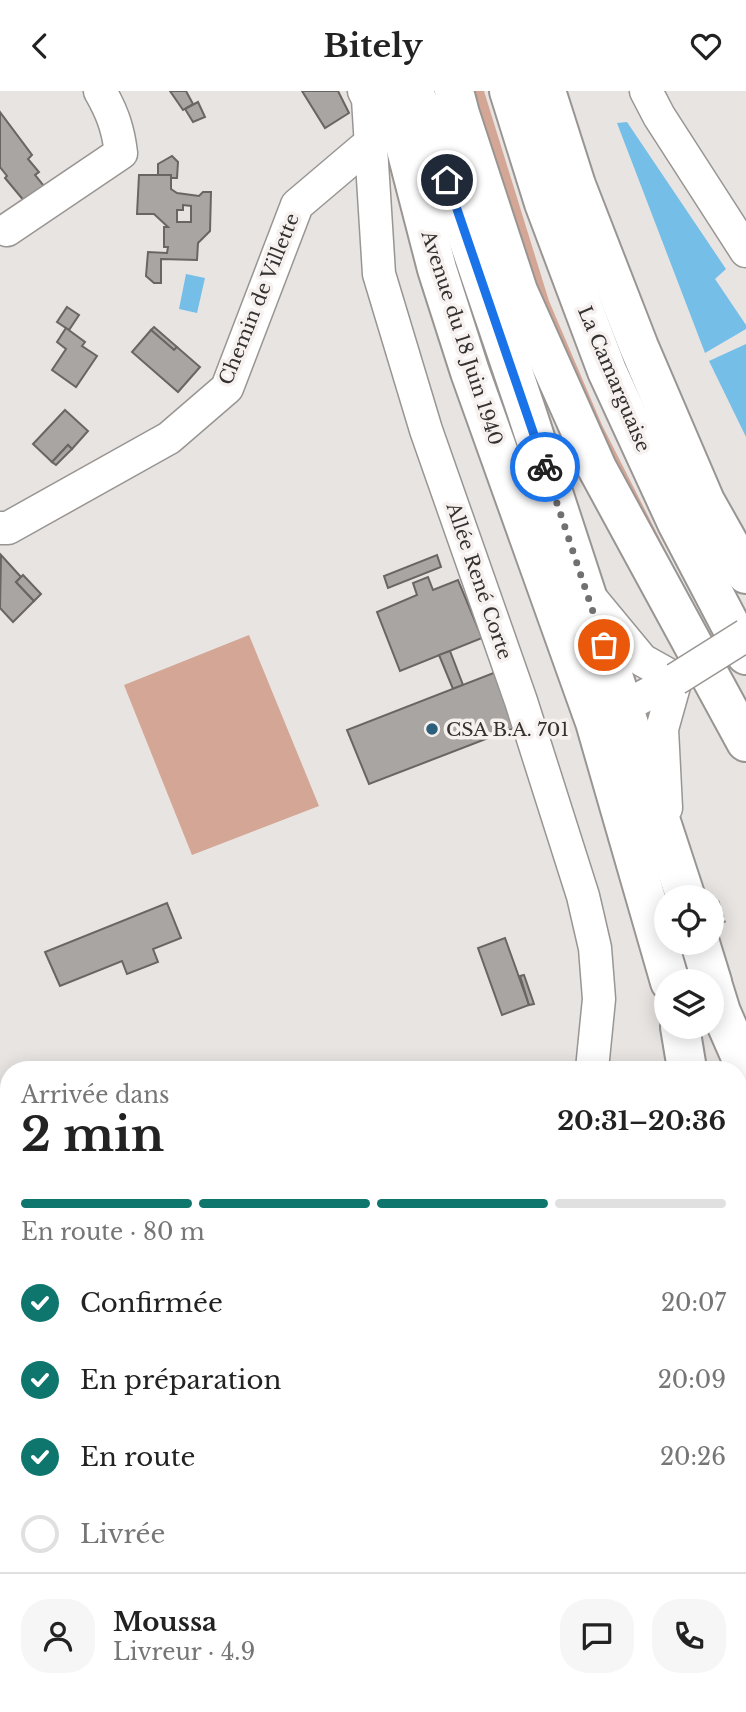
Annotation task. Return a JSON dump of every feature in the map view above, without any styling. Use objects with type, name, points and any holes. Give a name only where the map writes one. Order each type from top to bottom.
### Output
[{"type":"main road","name":"Avenue du 18 Juin 1940","points":[[388,91],[400,126],[437,269],[470,372],[609,714],[670,845],[682,885]]},
{"type":"main road","name":"Avenue du 18 Juin 1940","points":[[414,91],[463,225],[587,593],[609,714],[667,969]]},
{"type":"main road","points":[[454,91],[518,291],[591,455],[746,742]]},
{"type":"main road","name":"La Camarguaise","points":[[509,91],[544,203],[607,371],[677,523],[746,655]]},
{"type":"main road","name":"La Camarguaise","points":[[546,91],[576,184],[639,347],[705,501],[746,574]]},
{"type":"main road","points":[[724,1019],[742,1061]]},
{"type":"main road","points":[[682,1039],[686,1061]]},
{"type":"street","points":[[8,230],[121,153],[112,112],[100,91]]},
{"type":"street","name":"Allée René Corte","points":[[364,91],[368,99],[379,274],[426,430],[521,701],[583,896],[595,948],[599,999],[593,1061]]},
{"type":"street","points":[[646,91],[659,116],[746,251]]},
{"type":"street","name":"Chemin de Villette","points":[[0,528],[8,529],[169,438],[227,388],[297,205],[363,149],[371,151]]},
{"type":"street","points":[[587,593],[642,660],[676,679]]},
{"type":"street","points":[[609,714],[676,679],[746,635]]},
{"type":"street","points":[[670,845],[662,729],[676,679]]},
{"type":"shaded area","points":[[465,91],[484,91],[549,301],[602,425],[708,634],[700,639],[534,301]]},
{"type":"shaded area","points":[[249,635],[319,806],[192,855],[124,685]]},
{"type":"water","points":[[627,122],[726,269],[715,279],[746,325],[746,329],[705,353],[617,123]]},
{"type":"water","points":[[186,274],[205,278],[197,313],[179,309]]},
{"type":"water","points":[[746,344],[746,437],[709,361]]},
{"type":"building","points":[[170,91],[186,91],[193,104],[183,110]]},
{"type":"building","points":[[302,91],[338,91],[349,113],[325,128]]},
{"type":"building","points":[[198,102],[205,117],[193,122],[185,109]]},
{"type":"building","points":[[0,112],[32,155],[28,159],[39,172],[35,175],[44,186],[25,202],[5,178],[7,176],[0,167]]},
{"type":"building","points":[[172,156],[178,162],[177,178],[158,175],[158,164]]},
{"type":"building","points":[[139,175],[171,175],[171,189],[177,193],[199,196],[203,192],[211,192],[210,231],[198,243],[197,260],[161,259],[161,283],[154,283],[146,276],[148,252],[167,253],[168,247],[164,247],[164,227],[168,227],[154,214],[137,214]],"holes":[[[183,205],[191,206],[191,222],[177,222],[177,210],[183,210]]]},
{"type":"building","points":[[67,307],[79,315],[69,330],[57,322]]},
{"type":"building","points":[[154,327],[177,347],[174,350],[151,330]]},
{"type":"building","points":[[66,328],[85,342],[82,346],[97,356],[76,387],[52,370],[66,349],[57,342]]},
{"type":"building","points":[[151,330],[174,350],[177,347],[200,367],[178,392],[132,352]]},
{"type":"building","points":[[65,410],[88,431],[72,449],[68,445],[52,462],[33,444]]},
{"type":"building","points":[[68,445],[72,449],[56,465],[52,462]]},
{"type":"building","points":[[1,555],[21,577],[16,582],[34,601],[13,622],[0,608]]},
{"type":"building","points":[[437,555],[441,567],[388,588],[384,576]]},
{"type":"building","points":[[23,575],[41,594],[34,601],[16,582]]},
{"type":"building","points":[[428,577],[433,590],[458,580],[482,638],[400,671],[377,612],[417,595],[413,583]]},
{"type":"building","points":[[450,651],[463,685],[453,689],[439,655]]},
{"type":"building","name":"CSA B.A. 701","points":[[496,672],[517,727],[369,784],[347,730]]},
{"type":"building","points":[[167,903],[181,938],[153,949],[158,962],[127,974],[122,961],[60,986],[45,952]]},
{"type":"building","points":[[505,938],[529,1005],[502,1015],[478,948]]},
{"type":"building","points":[[524,975],[534,1004],[529,1005],[520,976]]},
{"type":"way so far","points":[[545,467],[604,645]]},
{"type":"place","name":"CSA B.A. 701","points":[[432,729]]},
{"type":"route","points":[[447,180],[545,467]]}]
